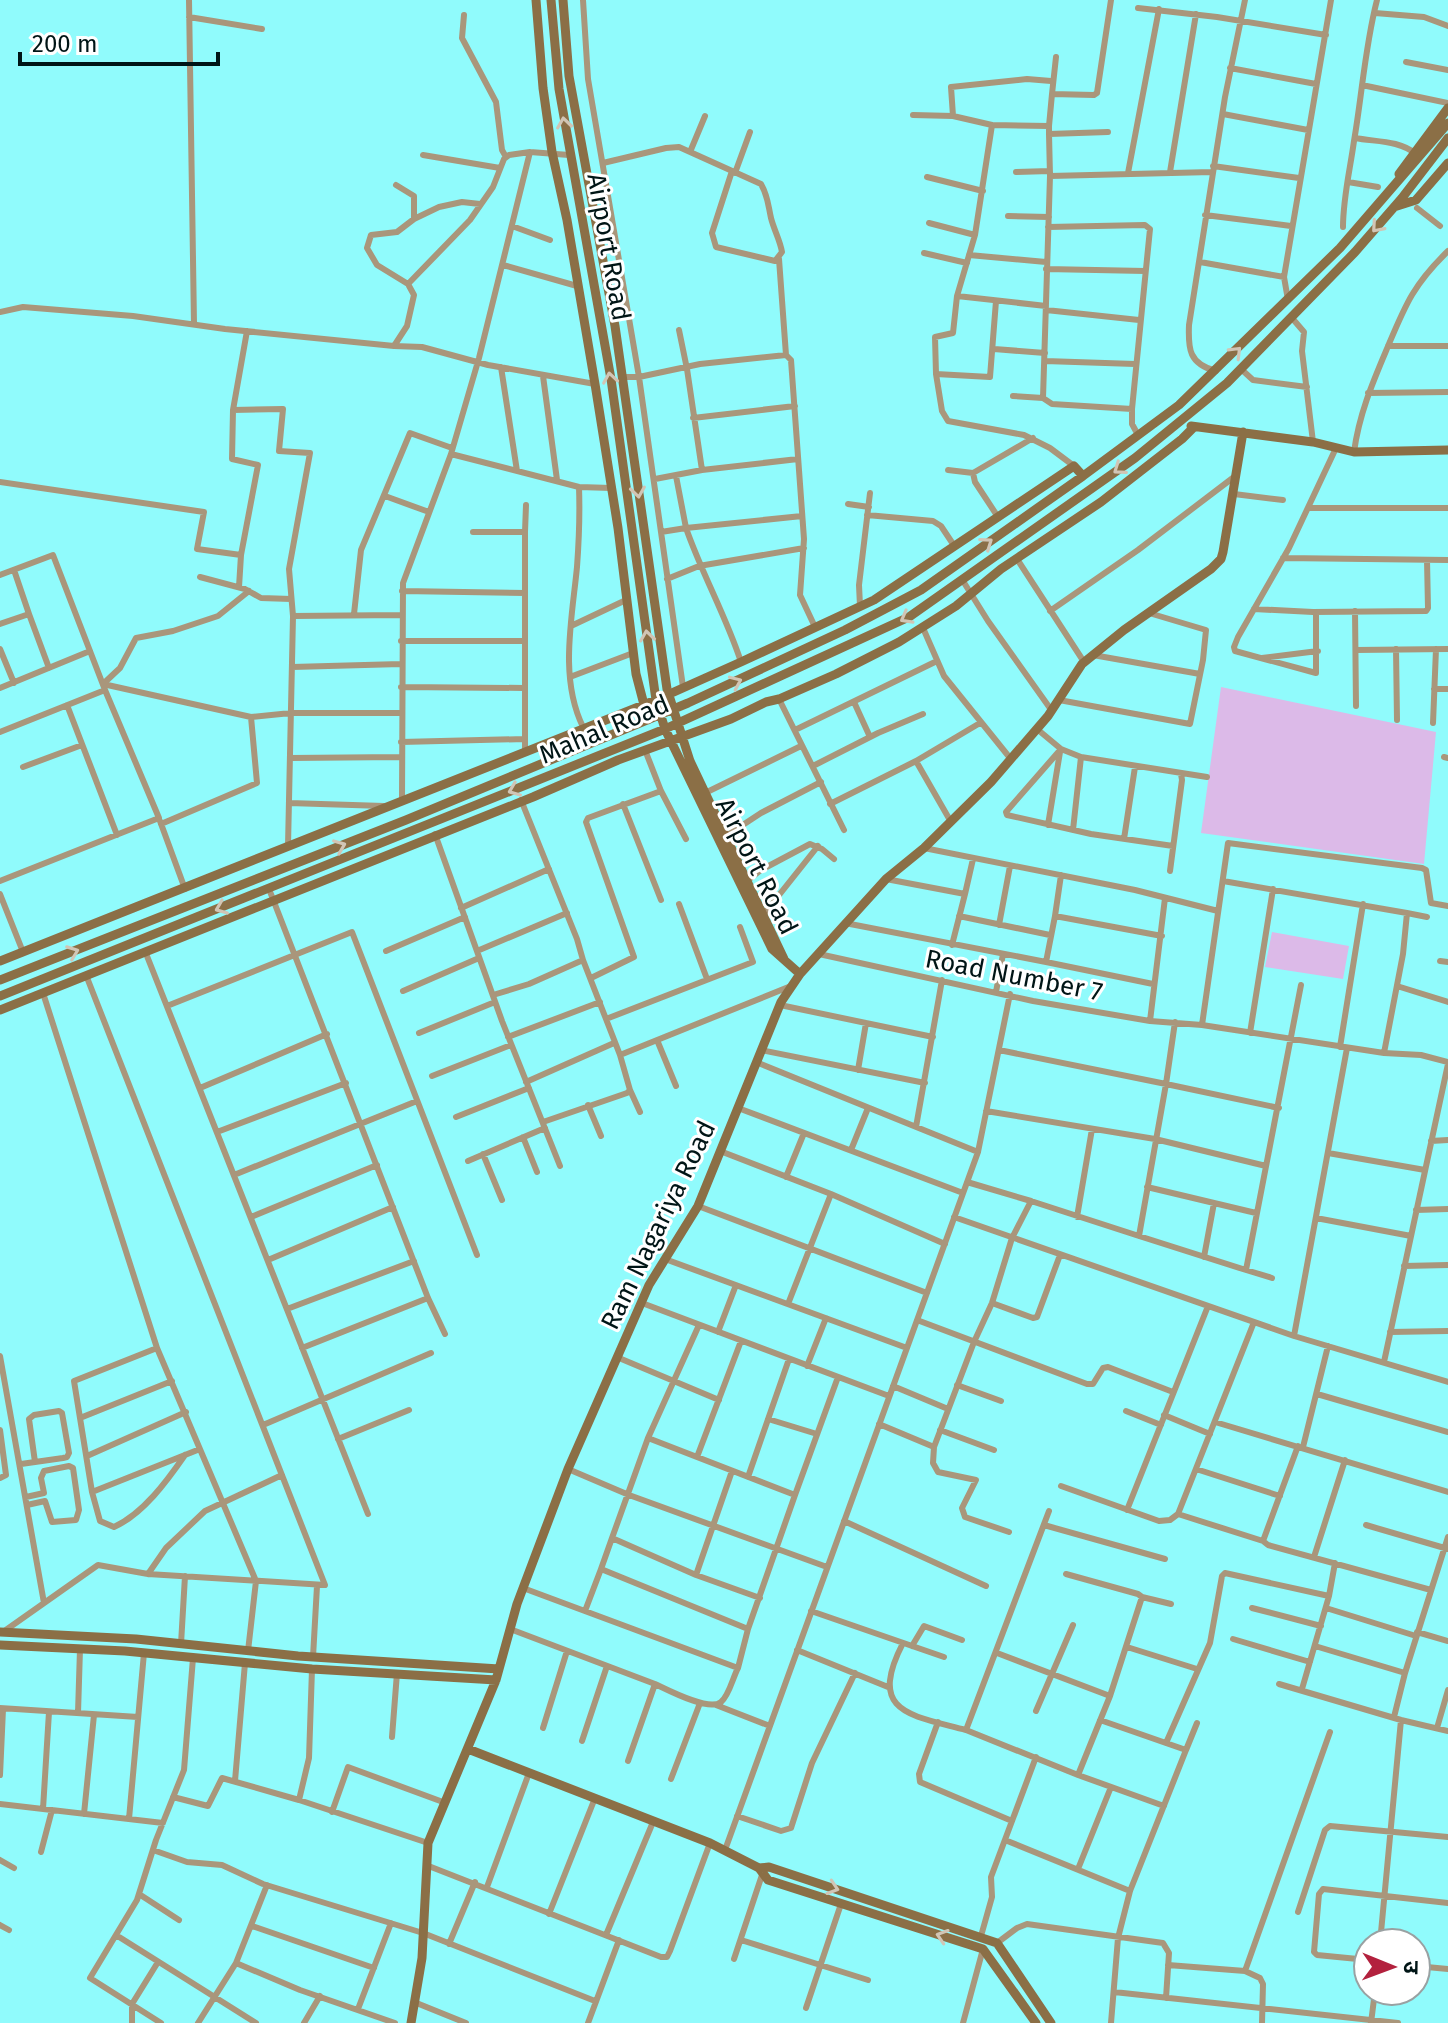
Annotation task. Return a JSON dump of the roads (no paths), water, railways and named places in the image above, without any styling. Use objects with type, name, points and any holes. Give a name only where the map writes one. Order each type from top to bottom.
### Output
[{"type":"street","points":[[189,0],[194,324]]},
{"type":"street","points":[[536,0],[552,152],[595,384],[633,653],[648,720]]},
{"type":"street","name":"Airport Road","points":[[551,0],[559,89],[611,379],[656,700],[665,729],[676,739],[705,793],[785,962]]},
{"type":"street","name":"Airport Road","points":[[563,0],[569,76],[615,326],[668,695],[678,722],[676,739],[772,949],[785,962]]},
{"type":"street","points":[[583,0],[588,79],[639,377],[683,687],[688,703]]},
{"type":"street","points":[[1052,94],[1096,94],[1111,0]]},
{"type":"street","points":[[1216,371],[1203,368],[1193,357],[1188,345],[1189,325],[1230,68],[1245,0]]},
{"type":"street","points":[[1288,300],[1284,277],[1291,226],[1331,0]]},
{"type":"street","points":[[1343,227],[1377,0]]},
{"type":"street","points":[[1138,8],[1240,20],[1326,35]]},
{"type":"street","points":[[1128,173],[1159,9]]},
{"type":"street","points":[[1375,13],[1424,17],[1448,26]]},
{"type":"street","points":[[1170,172],[1196,14]]},
{"type":"street","points":[[464,15],[462,38],[496,102],[502,150],[506,157]]},
{"type":"street","points":[[189,17],[262,29]]},
{"type":"street","points":[[1043,398],[1049,130],[1051,81],[1056,57]]},
{"type":"street","points":[[1406,62],[1448,70]]},
{"type":"street","points":[[1230,68],[1316,84]]},
{"type":"street","points":[[953,116],[951,87],[1027,79],[1051,81]]},
{"type":"street","points":[[1362,85],[1448,106],[1394,207]]},
{"type":"street","points":[[1223,114],[1308,130]]},
{"type":"street","points":[[913,115],[953,116],[992,125],[1049,130],[1108,132]]},
{"type":"street","points":[[690,152],[705,116]]},
{"type":"street","points":[[1420,159],[1448,123]]},
{"type":"street","points":[[992,125],[975,235],[957,296],[953,333],[935,337],[936,374],[942,411],[948,421],[1033,438],[1074,466],[1083,476]]},
{"type":"street","points":[[750,132],[712,233],[713,243],[716,247],[769,261],[779,259]]},
{"type":"street","points":[[1355,138],[1391,142],[1420,159],[1433,183]]},
{"type":"street","points":[[1420,159],[1448,138]]},
{"type":"street","points":[[603,163],[679,147],[761,184],[769,197],[771,219],[782,252],[779,259],[786,355],[791,360],[795,406],[804,548],[800,595],[815,627]]},
{"type":"street","points":[[406,820],[402,801],[401,757],[403,583],[452,451],[478,362],[530,152]]},
{"type":"street","points":[[408,284],[459,233],[493,187],[506,157],[530,152],[569,155]]},
{"type":"street","points":[[423,155],[500,168]]},
{"type":"street","name":"Mahal Road","points":[[0,980],[292,866],[648,720],[845,630],[921,590],[1179,405],[1288,300],[1420,159]]},
{"type":"street","points":[[1394,207],[1416,200],[1448,163]]},
{"type":"street","points":[[1016,172],[1128,173],[1213,169],[1299,178]]},
{"type":"street","points":[[927,177],[983,191]]},
{"type":"street","points":[[1348,182],[1378,187]]},
{"type":"street","points":[[396,185],[414,196],[414,219]]},
{"type":"street","points":[[394,346],[407,326],[414,295],[408,284],[377,265],[367,248],[368,242],[374,234],[397,232],[414,219],[452,203],[480,204]]},
{"type":"street","name":"Mahal Road","points":[[0,996],[272,894],[757,689],[909,617],[1135,458],[1181,421],[1241,369],[1292,318],[1394,207]]},
{"type":"street","points":[[1417,208],[1440,226]]},
{"type":"street","points":[[1205,215],[1291,226]]},
{"type":"street","points":[[1008,216],[1049,217]]},
{"type":"street","points":[[929,223],[975,235]]},
{"type":"street","points":[[512,226],[550,240]]},
{"type":"street","points":[[1048,227],[1148,226],[1150,231],[1132,409],[1132,424],[1138,435]]},
{"type":"street","points":[[1354,452],[1357,427],[1368,393],[1402,309],[1418,283],[1448,251]]},
{"type":"street","points":[[924,253],[1046,266],[1145,271]]},
{"type":"street","points":[[1200,262],[1284,277]]},
{"type":"street","points":[[503,265],[577,286]]},
{"type":"street","points":[[957,296],[1139,320]]},
{"type":"street","points":[[936,374],[987,378],[991,375],[996,301]]},
{"type":"street","points":[[0,312],[23,307],[133,316],[247,331],[422,347],[543,376],[595,384]]},
{"type":"street","points":[[1292,318],[1304,332],[1302,351],[1313,442]]},
{"type":"street","points":[[679,330],[702,470]]},
{"type":"street","points":[[239,587],[241,555],[258,465],[232,459],[233,410],[247,331]]},
{"type":"street","points":[[1388,346],[1448,346]]},
{"type":"street","points":[[994,349],[1045,357],[1135,364]]},
{"type":"street","points":[[621,377],[639,377],[700,364],[786,355]]},
{"type":"street","points":[[501,367],[517,471]]},
{"type":"street","points":[[1241,369],[1253,380],[1307,387]]},
{"type":"street","points":[[543,376],[557,480]]},
{"type":"street","points":[[1368,393],[1448,392]]},
{"type":"street","points":[[1013,396],[1043,398],[1052,404],[1132,409]]},
{"type":"street","points":[[693,418],[795,406]]},
{"type":"street","points":[[233,410],[283,409],[279,451],[310,453],[289,569],[293,616],[288,846],[292,866]]},
{"type":"street","points":[[1181,421],[1193,428],[1313,442],[1354,452],[1448,450]]},
{"type":"street","points":[[0,1010],[145,951],[272,894],[731,719],[870,658],[972,595],[1017,559],[1101,502],[1193,428]]},
{"type":"street","name":"Ram Nagariya Road","points":[[411,2023],[423,1933],[428,1843],[496,1680],[523,1588],[568,1469],[642,1303],[698,1206],[780,1005],[800,974],[844,923],[886,879],[951,822],[1037,729],[1089,659],[1221,559],[1243,432]]},
{"type":"street","points":[[354,614],[361,550],[410,433],[452,451],[517,471],[579,487],[611,488]]},
{"type":"street","points":[[948,470],[973,473],[1033,438]]},
{"type":"street","points":[[1316,612],[1316,673],[1237,653],[1234,647],[1283,558],[1336,448]]},
{"type":"street","points":[[655,479],[702,470],[798,459]]},
{"type":"street","points":[[0,961],[656,700],[741,662],[874,600],[1074,466]]},
{"type":"street","points":[[973,473],[975,482],[999,518]]},
{"type":"street","points":[[1050,611],[1138,550],[1237,474]]},
{"type":"street","points":[[676,476],[686,528],[699,566],[741,662]]},
{"type":"street","points":[[0,482],[204,512],[197,549],[241,555]]},
{"type":"street","points":[[579,487],[580,526],[570,677],[571,693],[583,727]]},
{"type":"street","points":[[860,606],[859,585],[870,493]]},
{"type":"street","points":[[1234,494],[1283,500]]},
{"type":"street","points":[[385,496],[429,512]]},
{"type":"street","points":[[848,504],[869,507]]},
{"type":"street","points":[[526,505],[524,688],[525,752],[529,769]]},
{"type":"street","points":[[1308,508],[1448,508]]},
{"type":"street","points":[[867,515],[933,521],[941,526],[955,547]]},
{"type":"street","points":[[661,532],[802,516]]},
{"type":"street","points":[[473,532],[525,532]]},
{"type":"street","points":[[667,579],[699,566],[804,548]]},
{"type":"street","points":[[0,575],[53,555],[185,889]]},
{"type":"street","points":[[1283,558],[1448,560]]},
{"type":"street","points":[[1017,559],[1050,611],[1089,659],[1200,674]]},
{"type":"street","points":[[1254,609],[1426,611],[1427,560]]},
{"type":"street","points":[[14,570],[49,668]]},
{"type":"street","points":[[200,577],[239,587],[261,598],[291,599]]},
{"type":"street","points":[[963,581],[1052,711]]},
{"type":"street","points":[[0,732],[104,687],[120,668],[136,638],[173,631],[218,616],[249,591]]},
{"type":"street","points":[[402,591],[525,593]]},
{"type":"street","points":[[571,626],[626,600]]},
{"type":"street","points":[[1355,611],[1356,706]]},
{"type":"street","points":[[1058,700],[1190,724],[1206,630],[1149,613]]},
{"type":"street","points":[[0,624],[29,614]]},
{"type":"street","points":[[293,616],[401,615]]},
{"type":"street","points":[[923,628],[944,676],[1010,758]]},
{"type":"street","points":[[401,641],[525,641]]},
{"type":"street","points":[[0,649],[14,683]]},
{"type":"street","points":[[1396,649],[1397,720]]},
{"type":"street","points":[[1433,723],[1436,649]]},
{"type":"street","points":[[1356,650],[1448,649]]},
{"type":"street","points":[[0,688],[90,651]]},
{"type":"street","points":[[1259,659],[1318,651]]},
{"type":"street","points":[[570,677],[633,653]]},
{"type":"street","points":[[795,730],[937,661]]},
{"type":"street","points":[[292,667],[401,664]]},
{"type":"street","points":[[104,687],[251,717],[291,713],[401,713]]},
{"type":"street","points":[[401,687],[524,688]]},
{"type":"street","points":[[1434,689],[1448,689]]},
{"type":"street","points":[[779,699],[844,830]]},
{"type":"street","points":[[854,702],[870,737]]},
{"type":"street","points":[[67,705],[117,835]]},
{"type":"street","points":[[813,766],[923,714]]},
{"type":"street","points":[[0,881],[257,783],[251,717]]},
{"type":"street","points":[[830,804],[916,761],[980,723]]},
{"type":"street","points":[[1037,729],[1061,749],[1081,757],[1207,777]]},
{"type":"street","points":[[401,742],[525,739]]},
{"type":"street","points":[[23,767],[82,745]]},
{"type":"street","points":[[705,793],[801,746]]},
{"type":"street","points":[[1061,749],[1006,812],[1007,815],[1073,830],[1173,846]]},
{"type":"street","points":[[1048,825],[1061,749]]},
{"type":"street","points":[[645,750],[661,791],[686,839]]},
{"type":"street","points":[[290,758],[401,757]]},
{"type":"street","points":[[1073,830],[1081,757]]},
{"type":"street","points":[[916,761],[951,822]]},
{"type":"street","points":[[1124,839],[1135,767]]},
{"type":"street","points":[[1170,871],[1181,774]]},
{"type":"street","points":[[726,836],[761,813],[821,782]]},
{"type":"street","points":[[591,978],[634,957],[587,825],[588,818],[661,791]]},
{"type":"street","points":[[521,800],[567,913],[640,1112]]},
{"type":"street","points":[[289,803],[388,807]]},
{"type":"street","points":[[623,804],[661,900]]},
{"type":"street","points":[[435,834],[511,1045],[560,1166]]},
{"type":"street","points":[[1202,1025],[1228,843],[1422,868],[1426,870],[1431,903],[1448,906]]},
{"type":"street","points":[[747,881],[804,846],[818,846],[834,859]]},
{"type":"street","points":[[764,914],[818,846]]},
{"type":"street","points":[[924,848],[1218,911]]},
{"type":"street","points":[[952,945],[973,859]]},
{"type":"street","points":[[999,925],[1010,866]]},
{"type":"street","points":[[461,908],[549,869]]},
{"type":"street","points":[[1046,962],[1061,875]]},
{"type":"street","points":[[886,879],[965,894]]},
{"type":"street","points":[[1223,881],[1427,917]]},
{"type":"street","points":[[1250,1033],[1273,889]]},
{"type":"street","points":[[0,894],[23,952]]},
{"type":"street","points":[[272,894],[428,1298],[445,1334]]},
{"type":"street","points":[[1150,1021],[1165,898]]},
{"type":"street","points":[[679,904],[707,979]]},
{"type":"street","points":[[1294,1336],[1328,1153],[1363,904]]},
{"type":"street","points":[[403,991],[567,913]]},
{"type":"street","points":[[1384,1053],[1407,913]]},
{"type":"street","points":[[959,916],[1050,935]]},
{"type":"street","points":[[1055,916],[1162,936]]},
{"type":"street","points":[[386,951],[465,917]]},
{"type":"street","points":[[844,923],[1153,984]]},
{"type":"street","points":[[606,1019],[753,962],[740,927]]},
{"type":"street","points":[[167,1006],[352,932],[477,1255]]},
{"type":"street","points":[[145,951],[368,1514]]},
{"type":"street","name":"Road Number 7","points":[[819,954],[1033,1001],[1150,1021],[1202,1025],[1344,1048],[1421,1055],[1448,1063]]},
{"type":"street","points":[[996,992],[1003,954]]},
{"type":"street","points":[[419,1033],[583,960]]},
{"type":"street","points":[[785,962],[800,974]]},
{"type":"street","points":[[1,1632],[98,1565],[148,1574],[325,1585],[86,975]]},
{"type":"street","points":[[916,1127],[942,980]]},
{"type":"street","points":[[1246,1270],[1301,985]]},
{"type":"street","points":[[620,1055],[791,986]]},
{"type":"street","points":[[1397,986],[1448,1002]]},
{"type":"street","points":[[43,993],[157,1348],[256,1581],[248,1651]]},
{"type":"street","points":[[725,1850],[978,1152],[1010,994]]},
{"type":"street","points":[[508,1037],[600,1002]]},
{"type":"street","points":[[780,1005],[933,1037]]},
{"type":"street","points":[[1139,1236],[1175,1022]]},
{"type":"street","points":[[858,1070],[866,1023]]},
{"type":"street","points":[[200,1088],[327,1034]]},
{"type":"street","points":[[657,1040],[676,1086]]},
{"type":"street","points":[[456,1117],[614,1043]]},
{"type":"street","points":[[432,1076],[511,1045]]},
{"type":"street","points":[[761,1050],[925,1083]]},
{"type":"street","points":[[999,1050],[1279,1108]]},
{"type":"street","points":[[756,1062],[978,1152]]},
{"type":"street","points":[[1384,1362],[1448,1063]]},
{"type":"street","points":[[217,1132],[346,1083]]},
{"type":"street","points":[[468,1161],[588,1105],[630,1090]]},
{"type":"street","points":[[234,1175],[417,1101]]},
{"type":"street","points":[[588,1105],[601,1136]]},
{"type":"street","points":[[738,1108],[963,1193]]},
{"type":"street","points":[[851,1150],[868,1108]]},
{"type":"street","points":[[986,1111],[1155,1139],[1266,1166]]},
{"type":"street","points":[[1077,1217],[1092,1129]]},
{"type":"street","points":[[786,1177],[804,1133]]},
{"type":"street","points":[[523,1137],[537,1172]]},
{"type":"street","points":[[1431,1141],[1448,1140]]},
{"type":"street","points":[[720,1151],[831,1194],[945,1244]]},
{"type":"street","points":[[1328,1153],[1425,1170]]},
{"type":"street","points":[[483,1154],[502,1200]]},
{"type":"street","points":[[251,1217],[377,1165]]},
{"type":"street","points":[[967,1182],[1272,1278]]},
{"type":"street","points":[[1147,1187],[1256,1213]]},
{"type":"street","points":[[788,1304],[831,1194]]},
{"type":"street","points":[[1009,1532],[965,1517],[962,1508],[976,1480],[938,1472],[934,1468],[934,1447],[992,1303],[1012,1238],[1031,1201]]},
{"type":"street","points":[[1204,1257],[1214,1203]]},
{"type":"street","points":[[698,1206],[927,1293]]},
{"type":"street","points":[[268,1260],[393,1207]]},
{"type":"street","points":[[1416,1210],[1448,1209]]},
{"type":"street","points":[[954,1217],[1294,1336],[1448,1382]]},
{"type":"street","points":[[1316,1218],[1411,1236]]},
{"type":"street","points":[[992,1303],[1037,1317],[1060,1255]]},
{"type":"street","points":[[665,1259],[907,1348]]},
{"type":"street","points":[[287,1309],[414,1261]]},
{"type":"street","points":[[1404,1266],[1448,1265]]},
{"type":"street","points":[[718,1332],[736,1285]]},
{"type":"street","points":[[302,1348],[428,1298]]},
{"type":"street","points":[[642,1303],[889,1396]]},
{"type":"street","points":[[1127,1510],[1208,1306]]},
{"type":"street","points":[[807,1366],[826,1318]]},
{"type":"street","points":[[917,1320],[1087,1384],[1093,1384],[1103,1368],[1108,1367],[1173,1392]]},
{"type":"street","points":[[1061,1486],[1159,1521],[1170,1520],[1178,1514],[1254,1322]]},
{"type":"street","points":[[585,1611],[648,1438],[699,1325]]},
{"type":"street","points":[[1390,1332],[1448,1331]]},
{"type":"street","points":[[697,1457],[741,1341]]},
{"type":"street","points":[[1263,1541],[1300,1447],[1328,1346]]},
{"type":"street","points":[[157,1348],[74,1381],[92,1492],[100,1521],[114,1527],[122,1523],[154,1493],[185,1455]]},
{"type":"street","points":[[263,1425],[431,1353]]},
{"type":"street","points":[[0,1356],[44,1603]]},
{"type":"street","points":[[619,1358],[719,1400]]},
{"type":"street","points":[[748,1477],[789,1359]]},
{"type":"street","points":[[716,1705],[723,1701],[738,1668],[748,1629],[838,1377]]},
{"type":"street","points":[[80,1418],[172,1381]]},
{"type":"street","points":[[957,1385],[1001,1401]]},
{"type":"street","points":[[893,1386],[948,1409]]},
{"type":"street","points":[[1317,1394],[1448,1432]]},
{"type":"street","points":[[338,1439],[409,1410]]},
{"type":"street","points":[[21,1464],[35,1462],[63,1458],[69,1453],[62,1413],[59,1411],[34,1415],[29,1419],[35,1462]]},
{"type":"street","points":[[1126,1411],[1161,1425]]},
{"type":"street","points":[[87,1456],[186,1412]]},
{"type":"street","points":[[1164,1415],[1210,1434]]},
{"type":"street","points":[[768,1419],[817,1434]]},
{"type":"street","points":[[1215,1422],[1448,1492]]},
{"type":"street","points":[[879,1424],[934,1447]]},
{"type":"street","points":[[0,1478],[6,1475],[0,1428],[13,1425]]},
{"type":"street","points":[[940,1430],[994,1450]]},
{"type":"street","points":[[648,1438],[795,1495]]},
{"type":"street","points":[[92,1492],[200,1449]]},
{"type":"street","points":[[1314,1557],[1345,1460]]},
{"type":"street","points":[[69,1466],[73,1468],[78,1518],[52,1522],[45,1497],[41,1478],[44,1471],[69,1466]]},
{"type":"street","points":[[568,1469],[629,1495],[827,1567]]},
{"type":"street","points":[[1196,1469],[1280,1496]]},
{"type":"street","points":[[696,1575],[732,1471]]},
{"type":"street","points":[[148,1574],[166,1548],[205,1511],[282,1475]]},
{"type":"street","points":[[27,1501],[45,1497]]},
{"type":"street","points":[[966,1730],[1049,1511]]},
{"type":"street","points":[[1178,1514],[1268,1545],[1431,1590]]},
{"type":"street","points":[[844,1521],[986,1586]]},
{"type":"street","points":[[1044,1525],[1165,1559]]},
{"type":"street","points":[[1366,1525],[1446,1548]]},
{"type":"street","points":[[1382,1927],[1392,1832],[1397,1719],[1405,1673],[1448,1537]]},
{"type":"street","points":[[612,1538],[696,1575],[760,1598]]},
{"type":"street","points":[[1302,1689],[1326,1608],[1335,1563]]},
{"type":"street","points":[[601,1569],[748,1629]]},
{"type":"street","points":[[1166,1743],[1210,1643],[1225,1573],[1329,1596]]},
{"type":"street","points":[[1066,1574],[1171,1604]]},
{"type":"street","points":[[181,1644],[185,1576]]},
{"type":"street","points":[[313,1657],[317,1586]]},
{"type":"street","points":[[523,1588],[738,1668]]},
{"type":"street","points":[[1078,1775],[1110,1696],[1142,1597]]},
{"type":"street","points":[[1252,1608],[1321,1626]]},
{"type":"street","points":[[1326,1608],[1448,1641]]},
{"type":"street","points":[[811,1611],[944,1657]]},
{"type":"street","points":[[1036,1711],[1073,1625]]},
{"type":"street","points":[[912,1646],[924,1626],[962,1640]]},
{"type":"street","points":[[510,1629],[700,1703],[716,1705],[770,1726]]},
{"type":"street","points":[[1,1632],[499,1669]]},
{"type":"street","points":[[1233,1639],[1310,1662]]},
{"type":"street","points":[[903,1643],[889,1675],[888,1687],[897,1706],[917,1717],[966,1730],[1164,1806]]},
{"type":"street","points":[[0,1645],[496,1680]]},
{"type":"street","points":[[1315,1646],[1405,1673]]},
{"type":"street","points":[[1127,1647],[1197,1669]]},
{"type":"street","points":[[78,1713],[80,1649]]},
{"type":"street","points":[[797,1650],[888,1687]]},
{"type":"street","points":[[543,1728],[567,1651]]},
{"type":"street","points":[[129,1819],[144,1653]]},
{"type":"street","points":[[997,1653],[1110,1696]]},
{"type":"street","points":[[161,2023],[90,1978],[139,1894],[184,1770],[193,1658]]},
{"type":"street","points":[[392,1737],[398,1662]]},
{"type":"street","points":[[235,1781],[245,1663]]},
{"type":"street","points":[[582,1741],[607,1666]]},
{"type":"street","points":[[299,1800],[309,1758],[312,1669]]},
{"type":"street","points":[[737,1816],[781,1831],[791,1828],[812,1763],[855,1673]]},
{"type":"street","points":[[628,1761],[655,1684]]},
{"type":"street","points":[[1279,1684],[1448,1731]]},
{"type":"street","points":[[1437,1728],[1448,1690]]},
{"type":"street","points":[[671,1779],[700,1703]]},
{"type":"street","points":[[0,1775],[1,1708],[138,1717]]},
{"type":"street","points":[[43,1809],[49,1712]]},
{"type":"street","points":[[84,1814],[94,1715]]},
{"type":"street","points":[[1100,1720],[1186,1750]]},
{"type":"street","points":[[938,1722],[919,1774],[920,1782],[1012,1821]]},
{"type":"street","points":[[1111,2023],[1118,1938],[1130,1891],[1197,1723]]},
{"type":"street","points":[[1245,1971],[1330,1732]]},
{"type":"street","points":[[468,1749],[710,1843],[760,1871],[768,1880],[983,1949],[1036,2023]]},
{"type":"street","points":[[981,1936],[992,1897],[991,1877],[1036,1757]]},
{"type":"street","points":[[332,1812],[348,1767],[443,1802]]},
{"type":"street","points":[[487,1887],[529,1773]]},
{"type":"street","points":[[173,1797],[208,1806],[220,1779],[235,1781],[428,1843]]},
{"type":"street","points":[[1078,1869],[1111,1787]]},
{"type":"street","points":[[549,1914],[595,1798]]},
{"type":"street","points":[[0,1804],[163,1823]]},
{"type":"street","points":[[41,1852],[52,1810]]},
{"type":"street","points":[[606,1935],[653,1822]]},
{"type":"street","points":[[1298,1912],[1325,1830],[1330,1826],[1448,1837]]},
{"type":"street","points":[[1005,1840],[1130,1891]]},
{"type":"street","points":[[426,1865],[667,1957],[710,1843]]},
{"type":"street","points":[[153,1850],[187,1862],[222,1865],[267,1885],[423,1933],[595,2001]]},
{"type":"street","points":[[0,1860],[14,1868]]},
{"type":"street","points":[[760,1871],[769,1867],[997,1943],[1051,2023]]},
{"type":"street","points":[[734,1959],[760,1871]]},
{"type":"street","points":[[449,1944],[475,1882]]},
{"type":"street","points":[[198,2023],[236,1963],[267,1885]]},
{"type":"street","points":[[1352,1958],[1315,1954],[1313,1949],[1319,1894],[1327,1889],[1448,1903]]},
{"type":"street","points":[[139,1894],[179,1920]]},
{"type":"street","points":[[806,2008],[841,1904]]},
{"type":"street","points":[[358,2009],[391,1923]]},
{"type":"street","points":[[997,1943],[1027,1924],[1163,1943],[1169,1953],[1166,1998]]},
{"type":"street","points":[[0,1925],[9,1930]]},
{"type":"street","points":[[252,1926],[374,1968]]},
{"type":"street","points":[[116,1935],[256,2023]]},
{"type":"street","points":[[600,2023],[588,2021],[619,1940]]},
{"type":"street","points":[[741,1940],[868,1980]]},
{"type":"street","points":[[963,2023],[983,1949]]},
{"type":"street","points":[[132,2023],[132,2004],[158,1962]]},
{"type":"street","points":[[236,1963],[395,2023]]},
{"type":"street","points":[[1168,1965],[1245,1971],[1263,1982],[1262,2023]]},
{"type":"street","points":[[1114,1992],[1398,2023]]},
{"type":"street","points":[[304,2023],[320,1996]]},
{"type":"street","points":[[414,2002],[466,2023]]}]
